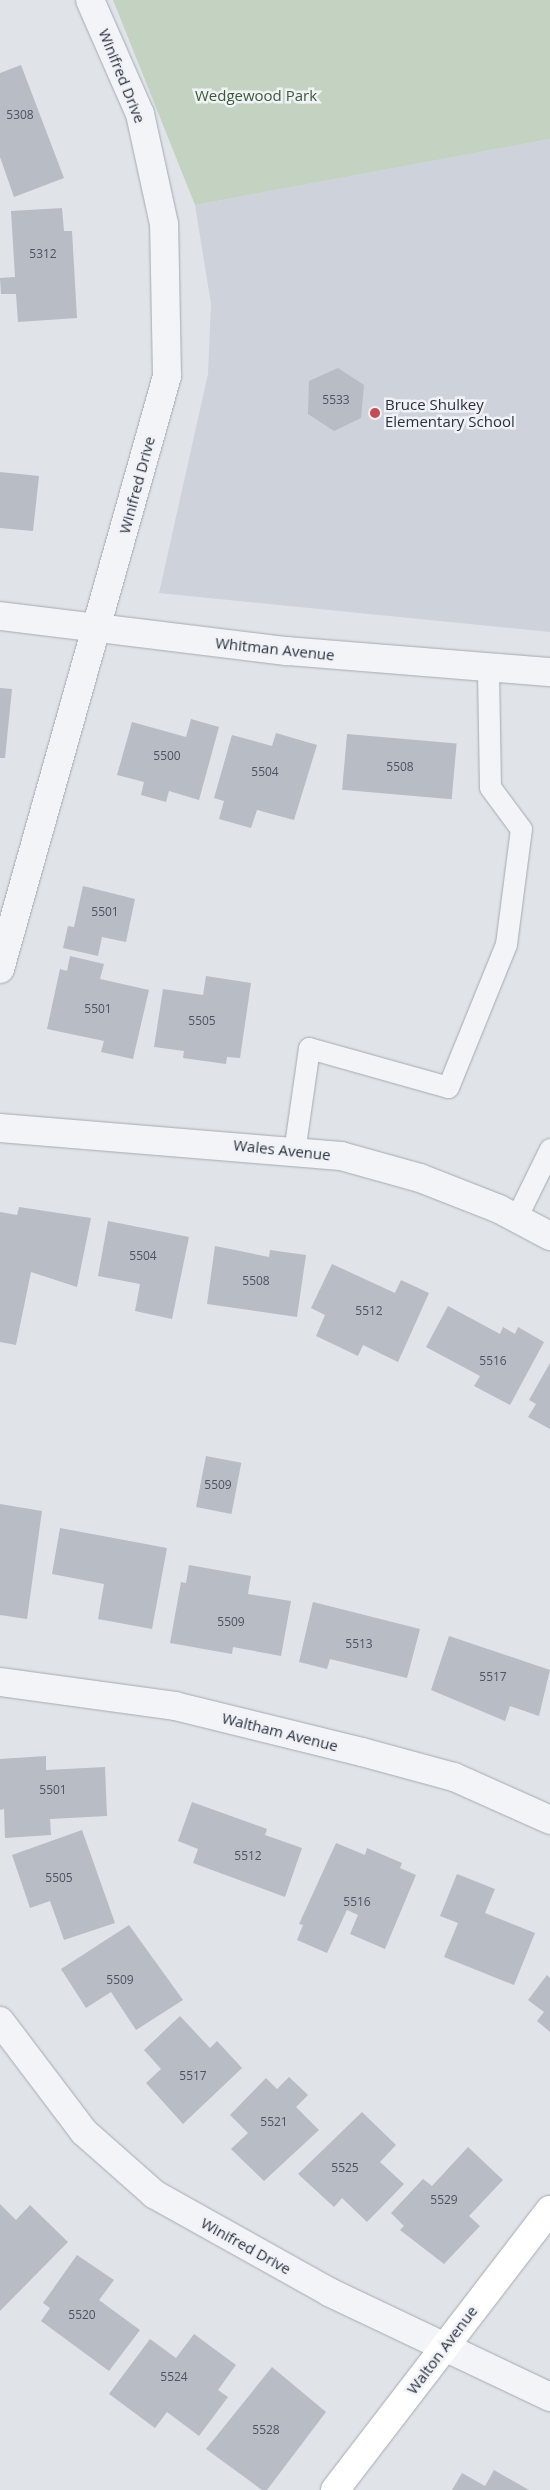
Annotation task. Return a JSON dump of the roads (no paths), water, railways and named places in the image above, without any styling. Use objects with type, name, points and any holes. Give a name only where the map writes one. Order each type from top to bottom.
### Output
[{"type":"street","name":"Winifred Drive","points":[[0,969],[98,630],[167,376],[168,310],[164,224],[140,114],[90,0]]},
{"type":"street","name":"Whitman Avenue","points":[[0,616],[98,630],[550,672]]},
{"type":"street","name":"Wales Avenue","points":[[0,1128],[341,1156],[420,1178],[516,1218],[550,1236]]},
{"type":"street","name":"Waltham Avenue","points":[[0,1682],[175,1706],[353,1749],[454,1777],[550,1820]]},
{"type":"street","name":"Winifred Drive","points":[[0,2021],[84,2132],[154,2194],[329,2292],[550,2397]]},
{"type":"street","name":"Walton Avenue","points":[[335,2490],[550,2210]]},
{"type":"lane","points":[[294,1152],[308,1048],[448,1087],[506,944],[520,829],[490,787],[488,667]]},
{"type":"lane","points":[[516,1218],[549,1155]]},
{"type":"place","name":"Bruce Shulkey Elementary School","points":[[375,413]]},
{"type":"park label","name":"Wedgewood Park","points":[[256,96]]}]
